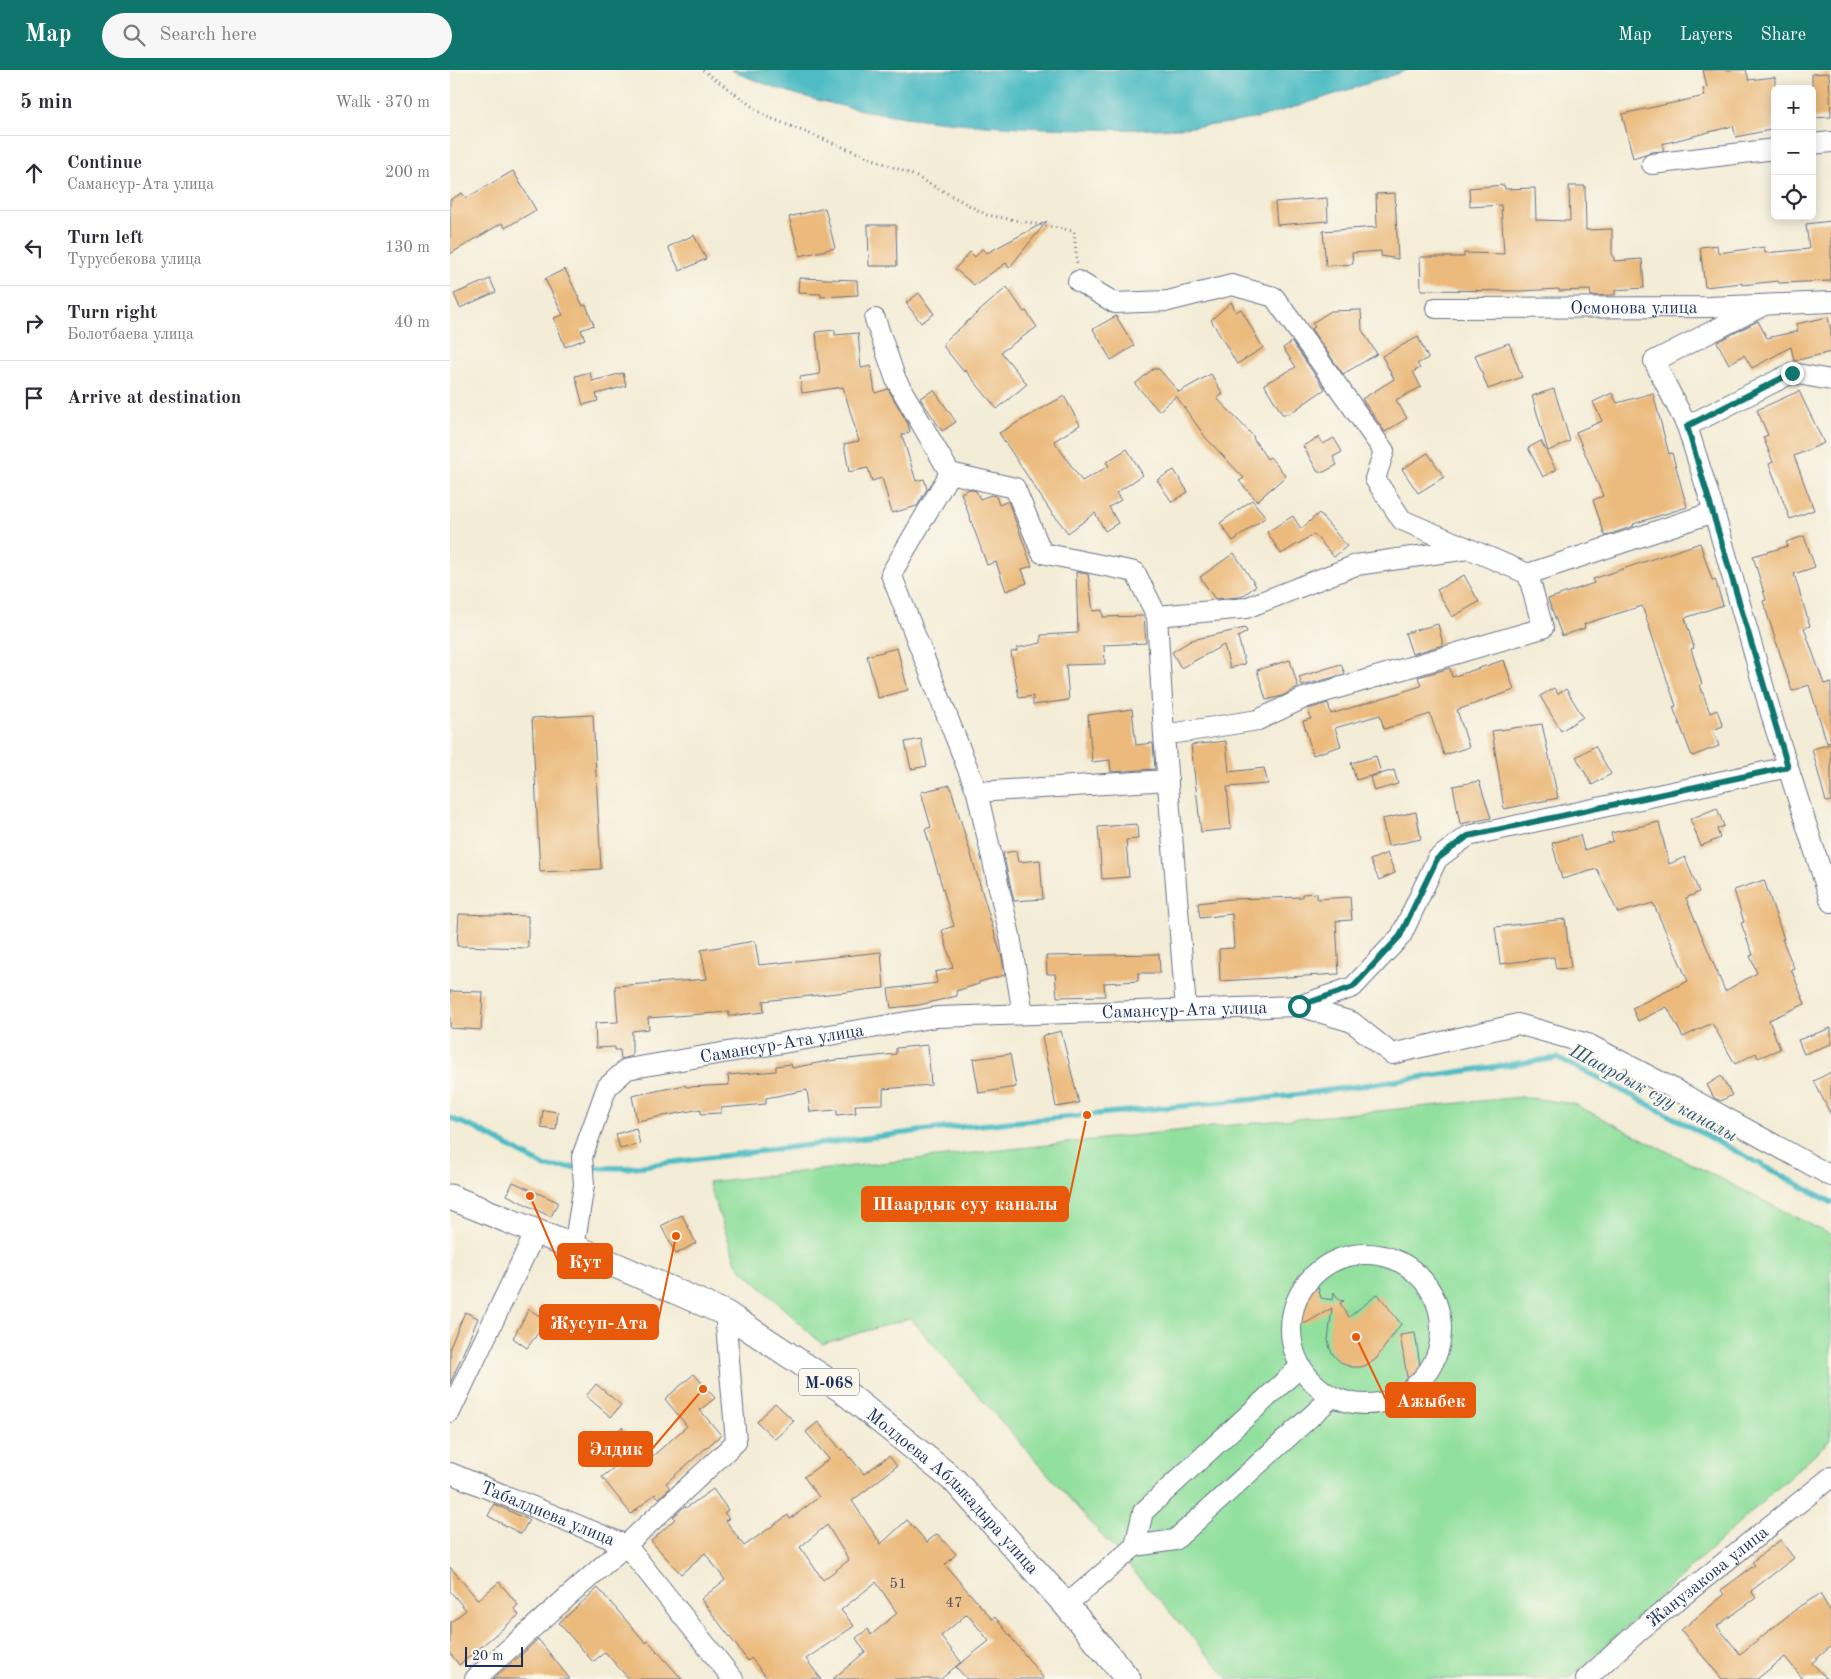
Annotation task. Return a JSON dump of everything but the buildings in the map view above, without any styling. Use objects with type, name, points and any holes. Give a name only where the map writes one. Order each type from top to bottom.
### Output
[{"type":"main road","name":"Молдоева Абдыкадыра улица","points":[[450,1197],[574,1247],[725,1313],[842,1390],[955,1481],[1066,1605],[1128,1679]]},
{"type":"street","points":[[1816,144],[1831,142]]},
{"type":"street","points":[[1652,164],[1771,149]]},
{"type":"street","points":[[1078,281],[1115,303],[1168,301],[1232,285],[1274,297],[1384,451],[1376,479],[1402,520],[1528,574],[1714,512]]},
{"type":"street","name":"Осмонова улица","points":[[1436,308],[1709,307],[1831,302]]},
{"type":"street","points":[[1764,305],[1654,360],[1687,426],[1788,767],[1831,902]]},
{"type":"street","points":[[875,319],[896,380],[950,473],[1015,488],[1042,553],[1135,572],[1157,616],[1164,734],[1186,1009]]},
{"type":"street","points":[[1687,426],[1792,373],[1831,380]]},
{"type":"street","points":[[950,473],[891,574],[977,792],[1010,936],[1023,1014]]},
{"type":"street","points":[[1157,616],[1246,608],[1356,565],[1468,549]]},
{"type":"street","points":[[1164,734],[1258,720],[1304,698],[1543,628],[1528,574]]},
{"type":"street","name":"Самансур-Ата улица","points":[[574,1247],[584,1185],[582,1157],[607,1087],[627,1069],[937,1017],[1299,1006],[1353,987],[1400,936],[1437,859],[1468,836],[1788,767]]},
{"type":"street","points":[[977,792],[1168,780]]},
{"type":"street","points":[[1299,1006],[1352,1022],[1392,1054],[1518,1024],[1588,1044],[1831,1176]]},
{"type":"street","points":[[450,1412],[536,1231]]},
{"type":"street","points":[[1358,1253],[1380,1254],[1400,1261],[1418,1274],[1431,1291],[1439,1311],[1442,1332],[1438,1354],[1428,1373],[1413,1388],[1395,1399],[1374,1405],[1352,1404],[1332,1397],[1314,1384],[1300,1367],[1292,1347],[1290,1326],[1294,1304],[1304,1285],[1318,1270],[1337,1259],[1358,1253]]},
{"type":"street","points":[[475,1679],[626,1545],[736,1442],[725,1313]]},
{"type":"street","points":[[1135,1546],[1143,1512],[1300,1367]]},
{"type":"street","points":[[1066,1605],[1135,1546],[1175,1540],[1332,1397]]},
{"type":"street","name":"Табалдиева улица","points":[[450,1472],[626,1545],[733,1679]]},
{"type":"street","name":"Жанузакова улица","points":[[1586,1679],[1640,1630],[1831,1477]]},
{"type":"path","points":[[703,70],[766,116],[913,175],[987,214],[1074,231],[1078,281]]},
{"type":"green space","points":[[1522,1097],[1574,1104],[1831,1235],[1831,1439],[1569,1679],[1229,1679],[910,1318],[822,1344],[737,1265],[708,1182],[1212,1127]]},
{"type":"water","points":[[731,70],[1407,70],[1256,118],[1232,123],[1190,127],[1128,129],[997,126],[906,117],[860,110],[815,100],[772,87]]},
{"type":"waterway","name":"Шаардык суу каналы","points":[[450,1118],[477,1129],[546,1167],[626,1168],[937,1129],[1288,1096],[1557,1058],[1599,1078],[1831,1202]]},
{"type":"place","name":"Шаардык суу каналы","points":[[1087,1115]]},
{"type":"place","name":"Кут","points":[[530,1196]]},
{"type":"place","name":"Жусуп-Ата","points":[[676,1236]]},
{"type":"place","name":"Ажыбек","points":[[1356,1337]]},
{"type":"place","name":"Элдик","points":[[703,1389]]},
{"type":"route","points":[[1299,1006],[1353,987],[1400,936],[1437,859],[1468,836],[1788,767],[1687,426],[1792,373]]}]
